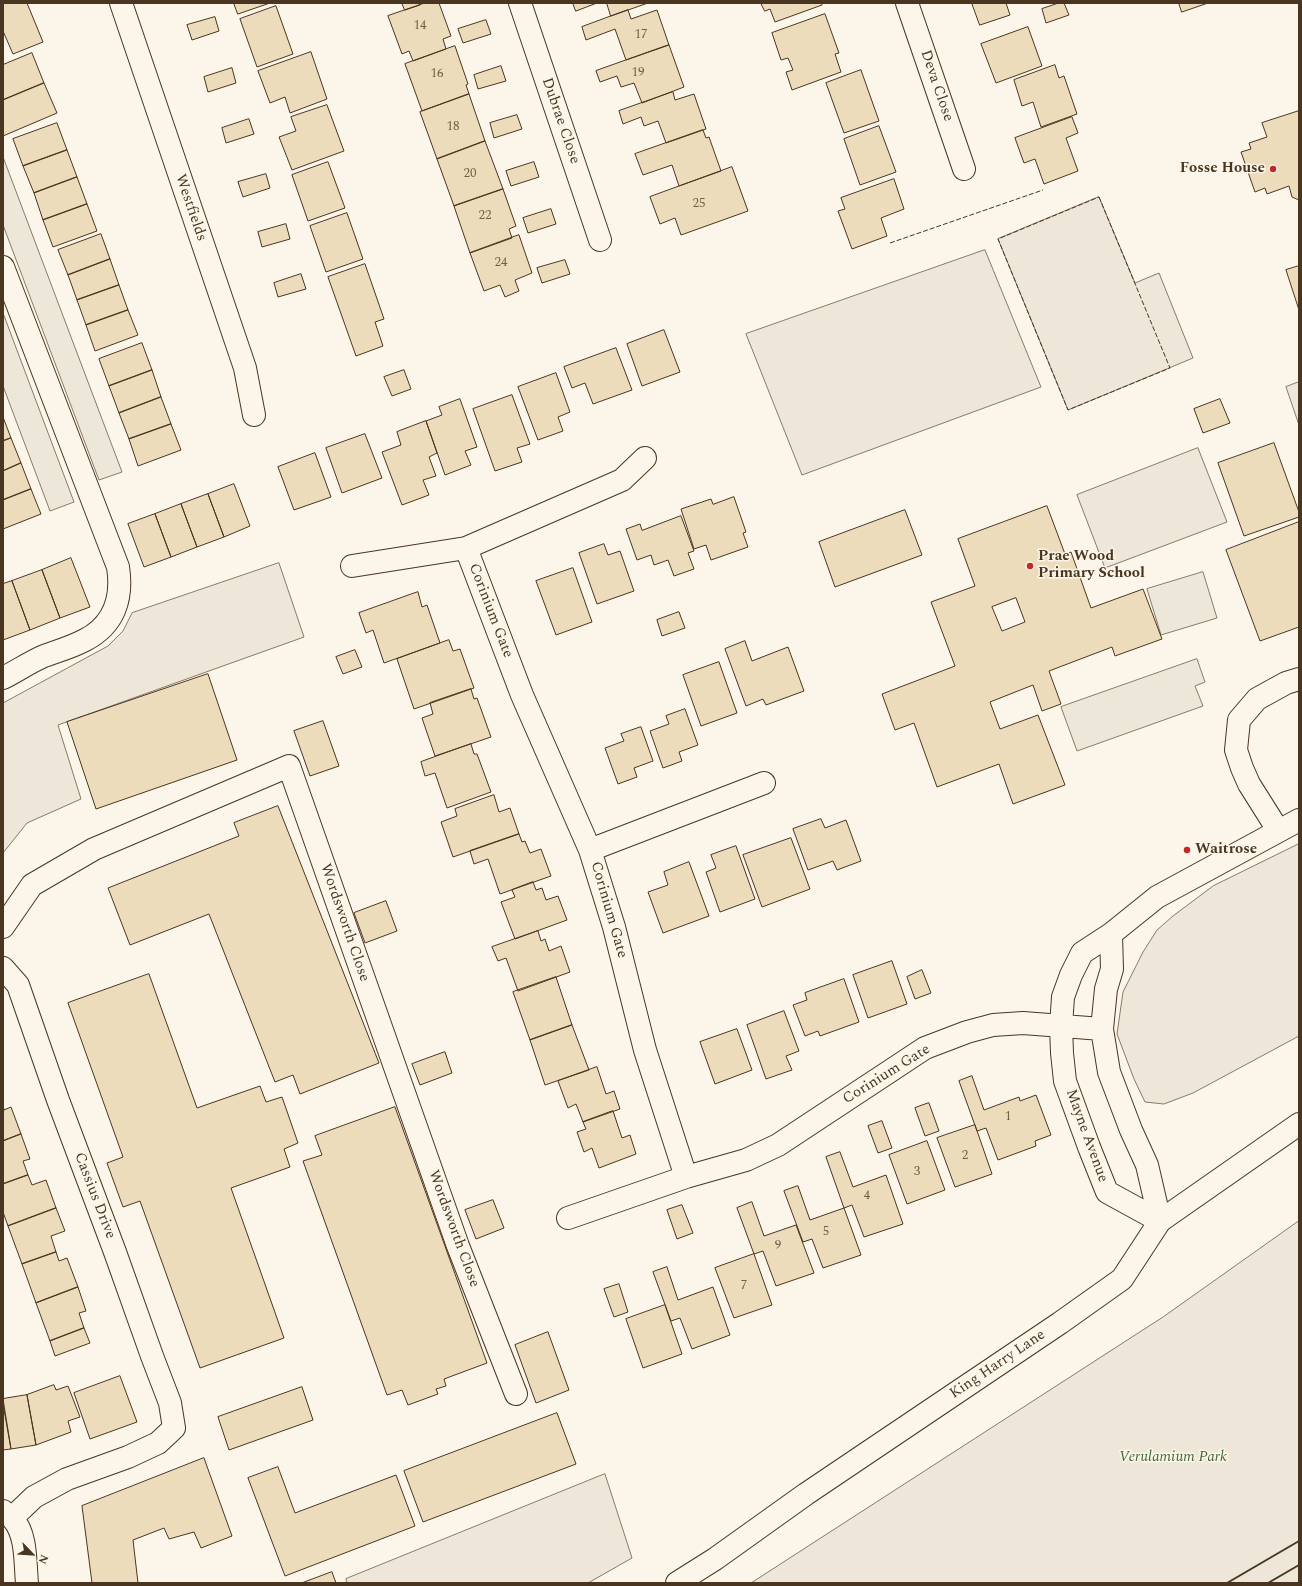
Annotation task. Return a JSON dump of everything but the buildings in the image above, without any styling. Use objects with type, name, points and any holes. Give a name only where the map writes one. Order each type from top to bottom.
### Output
[{"type":"street","name":"Westfields","points":[[121,3],[245,368],[254,415]]},
{"type":"street","name":"Dubrae Close","points":[[520,3],[600,240]]},
{"type":"street","name":"Deva Close","points":[[907,3],[964,169]]},
{"type":"street","points":[[3,267],[118,567],[120,582],[119,594],[114,610],[108,622],[98,632],[84,641],[42,657],[3,678]]},
{"type":"street","name":"Corinium Gate","points":[[352,566],[466,548],[622,480],[645,458]]},
{"type":"street","name":"Corinium Gate","points":[[466,548],[522,695],[590,850],[614,927],[645,1050],[686,1177]]},
{"type":"street","points":[[1278,830],[1249,784],[1242,768],[1236,750],[1240,720],[1257,699],[1286,683],[1299,679]]},
{"type":"street","name":"Wordsworth Close","points":[[3,927],[32,886],[94,849],[289,766],[458,1246],[516,1394]]},
{"type":"street","name":"Corinium Gate","points":[[590,850],[764,783]]},
{"type":"street","name":"Mayne Avenue","points":[[1160,1221],[1107,1192],[1089,1147],[1065,1081],[1061,1026],[1063,997],[1070,975],[1082,954],[1111,934],[1157,897],[1278,830],[1299,820]]},
{"type":"street","points":[[1111,934],[1112,969],[1106,989],[1102,1029],[1109,1072],[1131,1130],[1147,1165],[1160,1221]]},
{"type":"street","name":"Cassius Drive","points":[[3,968],[18,985],[58,1100],[170,1403],[174,1428],[158,1443],[128,1457],[67,1479],[8,1514]]},
{"type":"street","name":"Corinium Gate","points":[[568,1218],[686,1177],[746,1160],[778,1145],[925,1048],[967,1032],[993,1025],[1023,1023],[1102,1029]]},
{"type":"street","name":"King Harry Lane","points":[[677,1583],[715,1560],[806,1494],[1060,1323],[1122,1279],[1160,1221],[1299,1124]]},
{"type":"street","points":[[8,1514],[18,1526],[22,1536],[27,1583]]},
{"type":"green space","points":[[1099,197],[1135,283],[1159,273],[1193,358],[1068,410],[998,239]]},
{"type":"green space","points":[[985,250],[1041,387],[802,475],[746,334]]},
{"type":"green space","points":[[1198,448],[1227,522],[1105,568],[1077,495]]},
{"type":"green space","points":[[279,563],[304,637],[58,725],[81,799],[27,823],[3,853],[3,703],[108,646],[123,631],[132,613]]},
{"type":"green space","points":[[1299,844],[1299,1036],[1193,1093],[1164,1104],[1145,1102],[1134,1079],[1117,1034],[1123,992],[1143,952],[1157,930],[1213,886]]},
{"type":"green space","name":"Verulamium Park","points":[[1299,1221],[1299,1583],[751,1583],[1163,1317]]},
{"type":"green space","points":[[605,1474],[632,1558],[588,1583],[347,1583],[346,1579]]},
{"type":"shaded area","points":[[3,157],[122,472],[99,480],[3,225]]},
{"type":"shaded area","points":[[3,313],[74,502],[50,511],[3,386]]},
{"type":"shaded area","points":[[1299,382],[1299,425],[1286,387]]},
{"type":"shaded area","points":[[1203,572],[1217,618],[1161,635],[1147,589]]},
{"type":"shaded area","points":[[1197,659],[1205,682],[1195,686],[1203,706],[1077,751],[1061,707]]},
{"type":"fence","points":[[890,243],[1043,190]]},
{"type":"fence","points":[[1099,197],[1170,368],[1068,410],[998,239],[1099,197]]},
{"type":"wall","points":[[1227,1583],[1299,1541]]},
{"type":"wall","points":[[1268,1583],[1299,1565]]},
{"type":"place","name":"Fosse House","points":[[1273,169]]},
{"type":"place","name":"Prae Wood Primary School","points":[[1030,566]]},
{"type":"place","name":"Waitrose","points":[[1187,850]]}]
